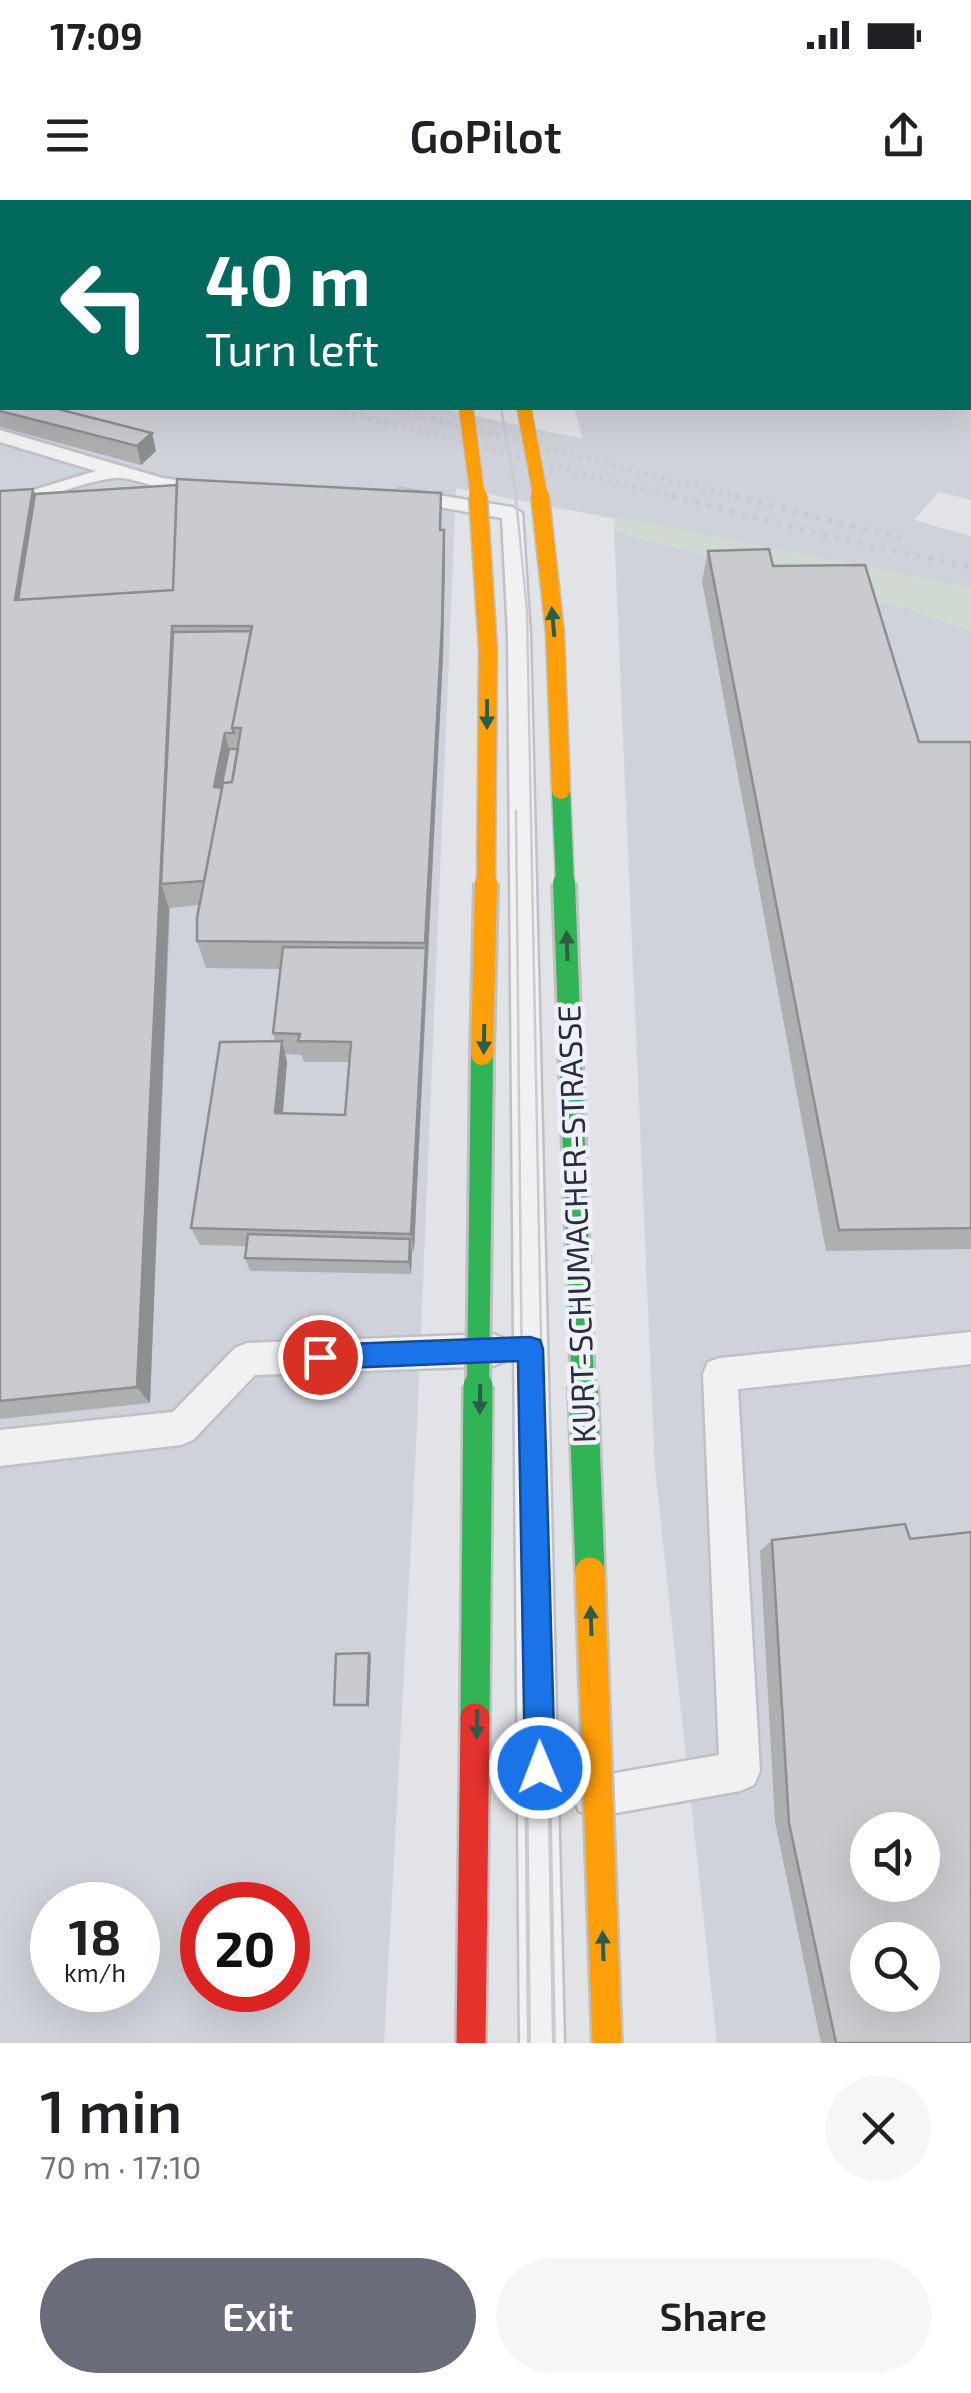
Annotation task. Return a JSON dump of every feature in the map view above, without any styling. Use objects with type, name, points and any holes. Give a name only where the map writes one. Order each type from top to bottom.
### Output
[{"type":"main road","points":[[466,410],[476,467],[487,635],[471,2043]]},
{"type":"main road","name":"KURT-SCHUMACHER-STRASSE","points":[[524,410],[544,514],[555,634],[607,2043]]},
{"type":"lane","points":[[0,436],[160,484],[226,492]]},
{"type":"lane","points":[[0,452],[18,454],[42,448]]},
{"type":"lane","points":[[0,500],[29,498],[118,471]]},
{"type":"lane","points":[[374,494],[428,498],[512,513],[519,635],[542,2043]]},
{"type":"lane","points":[[541,1807],[740,1770],[720,1374],[971,1348]]},
{"type":"lane","points":[[0,1448],[181,1428],[248,1359],[530,1349]]},
{"type":"shaded area","points":[[0,410],[447,410],[583,439],[575,410],[971,410],[971,500],[939,492],[914,520],[971,536],[971,588],[456,488],[416,1449],[384,2043],[0,2043]]},
{"type":"shaded area","points":[[615,516],[971,588],[971,630],[903,607],[614,531]]},
{"type":"shaded area","points":[[614,531],[903,607],[971,630],[971,2043],[717,2043],[655,1469]]},
{"type":"building","points":[[62,410],[152,433],[137,446],[0,411]]},
{"type":"building","points":[[177,479],[441,493],[442,625],[425,943],[197,941],[197,918],[223,783],[232,782],[241,728],[232,728],[252,626],[172,626],[137,1387],[0,1401],[0,491],[33,489],[15,600],[173,590]]},
{"type":"building","points":[[177,485],[173,590],[18,600],[35,494]]},
{"type":"building","points":[[769,549],[773,566],[865,565],[919,742],[971,742],[971,1228],[839,1230],[708,551]]},
{"type":"building","points":[[251,631],[234,733],[225,733],[214,787],[222,788],[204,881],[161,884],[173,632]]},
{"type":"building","points":[[229,749],[238,749],[232,782],[223,783],[221,788]]},
{"type":"building","points":[[283,947],[426,948],[411,1234],[191,1228],[220,1042],[282,1041],[275,1113],[345,1115],[351,1042],[298,1041],[300,1034],[273,1033]]},
{"type":"building","points":[[248,1234],[410,1239],[409,1262],[245,1258]]},
{"type":"building","points":[[905,1524],[910,1539],[971,1532],[971,2043],[836,2043],[789,1823],[772,1540]]},
{"type":"building","points":[[369,1653],[367,1705],[334,1705],[336,1654]]},
{"type":"tram line","points":[[501,410],[515,489],[527,610],[542,1389]]},
{"type":"tram line","points":[[516,811],[522,1389]]},
{"type":"tram line","points":[[522,1386],[529,2043]]},
{"type":"tram line","points":[[542,1386],[554,2043]]},
{"type":"railway","points":[[336,410],[682,499]]},
{"type":"railway","points":[[398,410],[744,499]]},
{"type":"railway","points":[[672,496],[856,543],[971,567]]},
{"type":"railway","points":[[735,496],[903,539]]},
{"type":"traffic: fast","points":[[561,790],[590,1572]]},
{"type":"traffic: fast","points":[[475,1718],[482,1054]]},
{"type":"traffic: slow","points":[[466,410],[477,488],[488,649],[482,1054]]},
{"type":"traffic: slow","points":[[524,410],[544,515],[555,633],[561,790]]},
{"type":"traffic: slow","points":[[590,1572],[607,2043]]},
{"type":"traffic: jam","points":[[471,2043],[475,1718]]},
{"type":"route","points":[[320,1357],[530,1349],[540,1768]]}]
